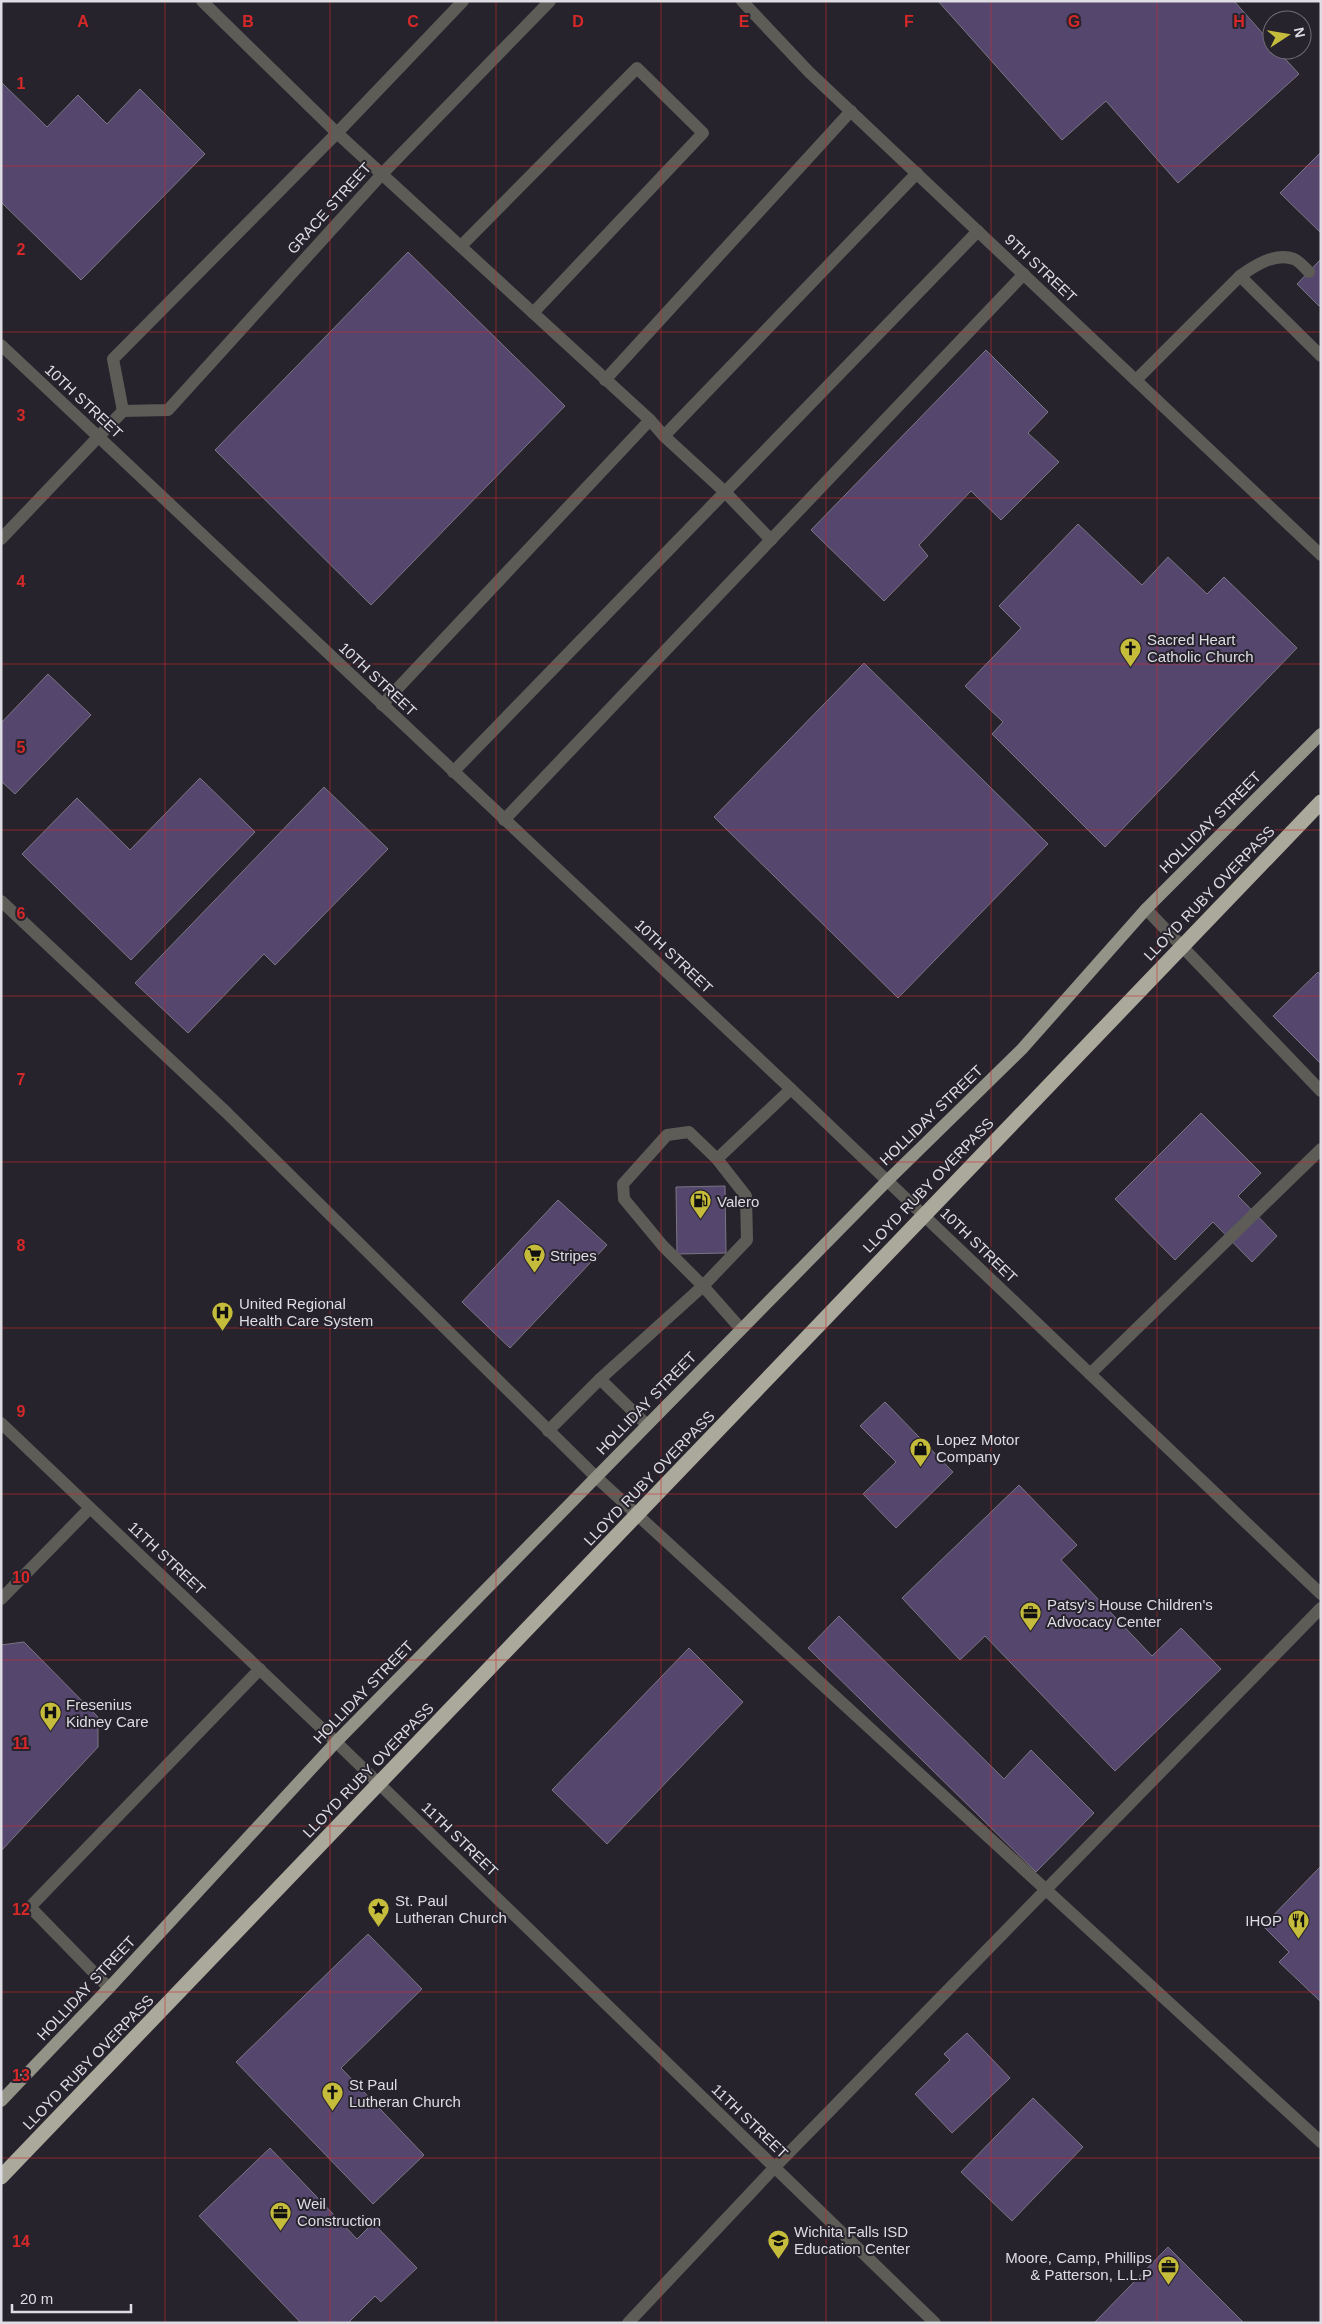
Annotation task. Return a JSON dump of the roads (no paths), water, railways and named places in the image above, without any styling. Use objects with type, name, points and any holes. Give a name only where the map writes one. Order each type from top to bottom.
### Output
[{"type":"highway","name":"LLOYD RUBY OVERPASS","points":[[1,2177],[1321,802]]},
{"type":"main road","name":"HOLLIDAY STREET","points":[[1,2101],[109,1988],[336,1742],[887,1181],[1022,1049],[1146,909],[1321,734]]},
{"type":"street","points":[[202,1],[337,133],[650,420],[664,436],[725,492],[771,540]]},
{"type":"street","points":[[1,539],[123,411],[114,359],[337,133],[463,1]]},
{"type":"street","name":"GRACE STREET","points":[[123,411],[168,410],[382,174],[550,1]]},
{"type":"street","name":"9TH STREET","points":[[742,1],[809,72],[1321,554]]},
{"type":"street","points":[[461,246],[637,68],[703,133],[533,313]]},
{"type":"street","points":[[605,380],[851,111]]},
{"type":"street","points":[[664,436],[917,173]]},
{"type":"street","points":[[453,772],[978,231]]},
{"type":"street","points":[[1136,380],[1240,276],[1258,264],[1278,258],[1294,259],[1309,272]]},
{"type":"street","points":[[504,820],[1024,274]]},
{"type":"street","points":[[1240,276],[1321,356]]},
{"type":"street","name":"10TH STREET","points":[[1,345],[792,1089],[1321,1594]]},
{"type":"street","points":[[382,705],[650,420]]},
{"type":"street","points":[[1,900],[227,1113],[596,1478],[1321,2142]]},
{"type":"street","points":[[1146,909],[1321,1091]]},
{"type":"street","points":[[717,1159],[792,1089]]},
{"type":"street","points":[[548,1431],[600,1379],[703,1286],[747,1240],[746,1196],[717,1159],[689,1132],[667,1135],[623,1184],[624,1199],[663,1246],[703,1286],[741,1329]]},
{"type":"street","points":[[1090,1374],[1321,1149]]},
{"type":"street","points":[[600,1379],[647,1425]]},
{"type":"street","name":"11TH STREET","points":[[1,1423],[260,1668],[935,2323]]},
{"type":"street","points":[[1,1599],[90,1508]]},
{"type":"street","points":[[628,2323],[775,2167],[1321,1608]]},
{"type":"street","points":[[109,1988],[30,1908],[260,1668]]},
{"type":"place","name":"Sacred Heart Catholic Church","points":[[1131,667]]},
{"type":"place","name":"Valero","points":[[701,1220]]},
{"type":"place","name":"Stripes","points":[[534,1274]]},
{"type":"place","name":"United Regional Health Care System","points":[[223,1331]]},
{"type":"place","name":"Lopez Motor Company","points":[[920,1467]]},
{"type":"place","name":"Patsy's House Children's Advocacy Center","points":[[1031,1632]]},
{"type":"place","name":"Fresenius Kidney Care","points":[[50,1732]]},
{"type":"place","name":"St. Paul Lutheran Church","points":[[379,1928]]},
{"type":"place","name":"IHOP","points":[[1298,1939]]},
{"type":"place","name":"St Paul Lutheran Church","points":[[333,2112]]},
{"type":"place","name":"Weil Construction","points":[[281,2231]]},
{"type":"place","name":"Wichita Falls ISD Education Center","points":[[778,2259]]},
{"type":"place","name":"Moore, Camp, Phillips & Patterson, L.L.P","points":[[1168,2285]]}]
